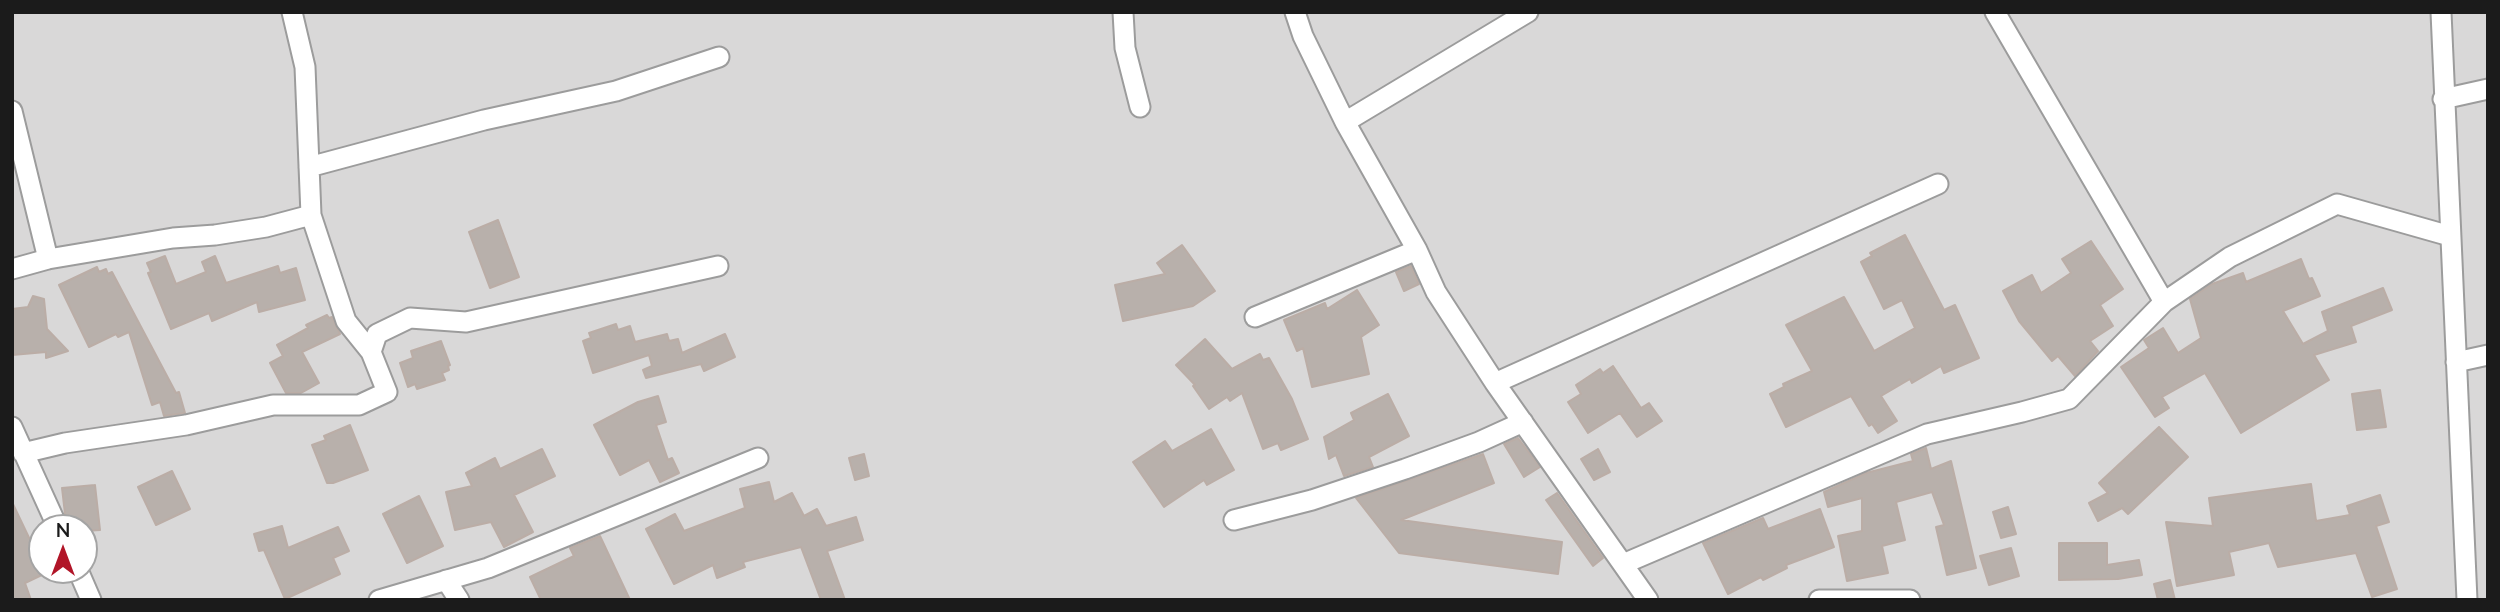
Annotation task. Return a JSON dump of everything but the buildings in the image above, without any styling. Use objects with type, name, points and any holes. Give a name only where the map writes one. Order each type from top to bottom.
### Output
[{"type":"street","points":[[23,453],[65,443],[186,425],[273,405],[359,405],[387,391],[371,352],[346,321],[311,215],[305,67],[292,12]]},
{"type":"street","points":[[1123,12],[1125,48],[1140,107]]},
{"type":"street","points":[[1295,12],[1303,36],[1345,122],[1418,250],[1436,292],[1495,383],[1648,600]]},
{"type":"street","points":[[1345,122],[1528,12]]},
{"type":"street","points":[[1995,12],[2164,302]]},
{"type":"street","points":[[2441,12],[2467,600]]},
{"type":"street","points":[[309,167],[484,120],[616,91],[719,57]]},
{"type":"street","points":[[2444,99],[2488,89]]},
{"type":"street","points":[[12,111],[48,259]]},
{"type":"street","points":[[1495,383],[1938,184]]},
{"type":"street","points":[[1623,564],[1927,434],[2069,399],[2164,302],[2230,257],[2337,204],[2450,236]]},
{"type":"street","points":[[12,269],[48,259],[173,238],[266,227],[311,215]]},
{"type":"street","points":[[1255,317],[1418,250]]},
{"type":"street","points":[[371,352],[377,334],[410,318],[466,322],[718,266]]},
{"type":"street","points":[[2456,362],[2488,355]]},
{"type":"street","points":[[1234,520],[1312,500],[1405,469],[1479,442],[1523,422]]},
{"type":"street","points":[[12,427],[51,514]]},
{"type":"street","points":[[379,600],[488,568],[758,458]]},
{"type":"street","points":[[446,580],[459,600]]},
{"type":"street","points":[[1819,600],[1910,600]]},
{"type":"shaded area","points":[[12,12],[2488,12],[2488,600],[12,600]]}]
